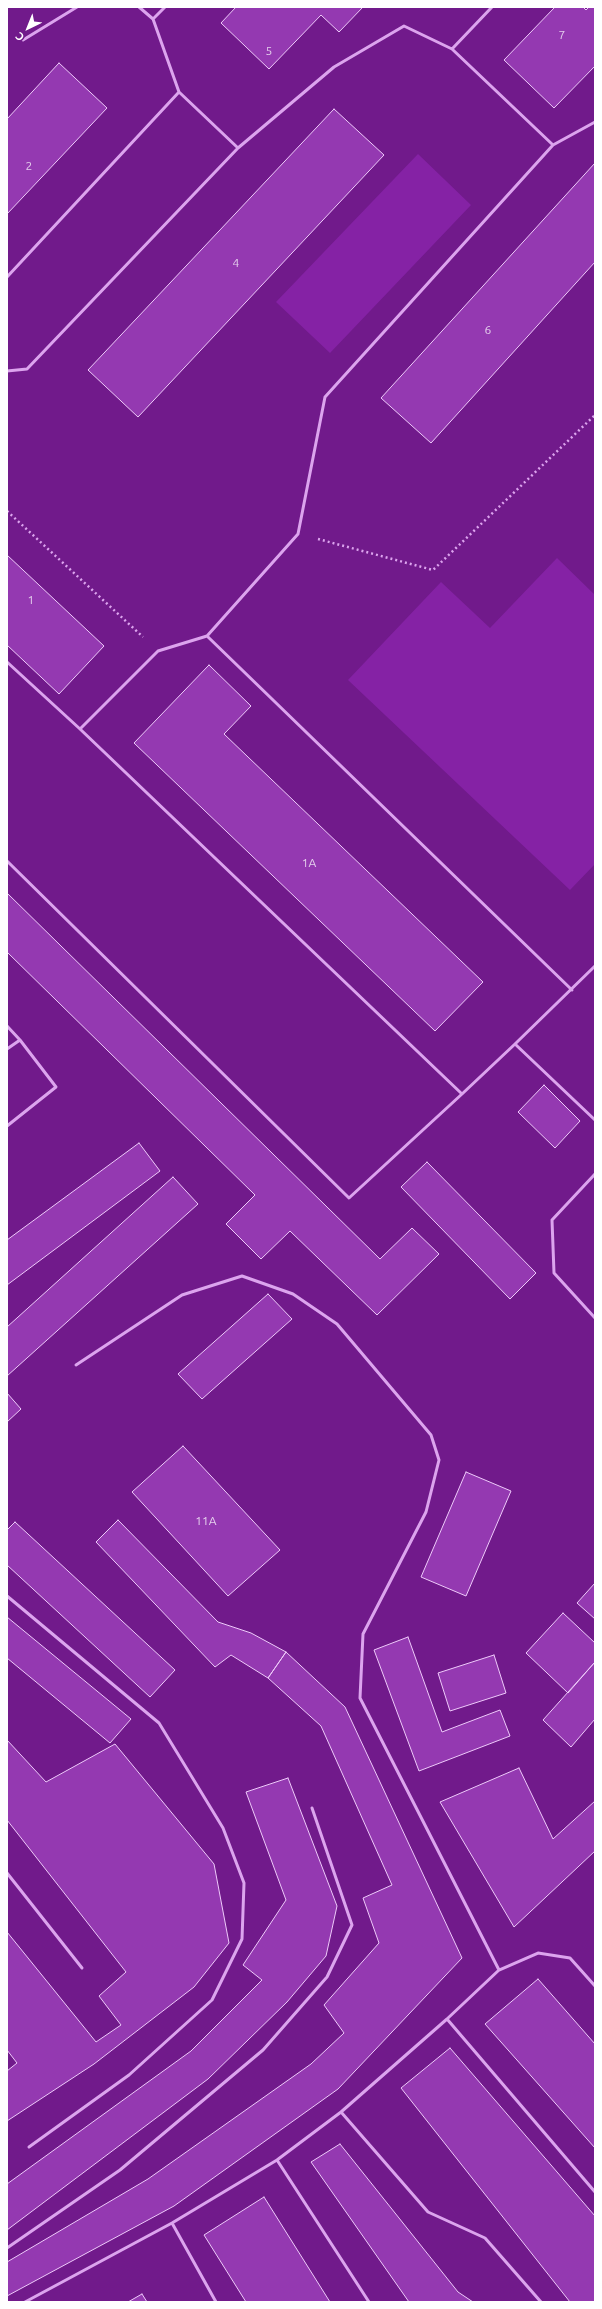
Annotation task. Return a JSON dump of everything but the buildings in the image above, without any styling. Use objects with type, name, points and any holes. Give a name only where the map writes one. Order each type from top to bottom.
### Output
[{"type":"lane","points":[[24,40],[77,7]]},
{"type":"lane","points":[[139,7],[153,19],[179,92],[238,148]]},
{"type":"lane","points":[[153,19],[165,7]]},
{"type":"lane","points":[[452,49],[492,7]]},
{"type":"lane","points":[[7,371],[27,369],[238,148],[334,66],[404,26],[452,49],[553,145]]},
{"type":"lane","points":[[7,277],[179,92]]},
{"type":"lane","points":[[80,729],[158,651],[207,636],[298,534],[325,397],[553,145],[595,122]]},
{"type":"lane","points":[[207,636],[572,990]]},
{"type":"lane","points":[[7,662],[80,729],[462,1094]]},
{"type":"lane","points":[[7,861],[349,1198],[462,1094],[572,990],[595,966]]},
{"type":"lane","points":[[7,1026],[20,1040],[56,1087],[7,1126]]},
{"type":"lane","points":[[7,1049],[20,1040]]},
{"type":"lane","points":[[515,1044],[595,1120]]},
{"type":"lane","points":[[595,1174],[552,1220],[554,1274],[595,1318]]},
{"type":"lane","points":[[76,1365],[182,1294],[242,1276],[294,1294],[337,1324],[430,1435],[439,1460],[426,1512],[363,1634],[360,1698],[499,1970]]},
{"type":"lane","points":[[7,1596],[158,1723],[223,1828],[244,1882],[242,1939],[212,2000],[129,2075],[29,2147]]},
{"type":"lane","points":[[7,2248],[120,2170],[257,2055],[327,1977],[352,1925],[312,1808]]},
{"type":"lane","points":[[7,1873],[82,1968]]},
{"type":"lane","points":[[25,2302],[172,2223],[276,2160],[341,2112],[499,1970],[538,1953],[570,1958],[595,1986]]},
{"type":"lane","points":[[446,2019],[595,2192]]},
{"type":"lane","points":[[341,2112],[428,2212],[485,2238],[541,2302]]},
{"type":"lane","points":[[276,2160],[369,2302]]},
{"type":"lane","points":[[172,2223],[216,2302]]},
{"type":"path","points":[[298,534],[433,570],[595,415]]},
{"type":"path","points":[[7,511],[158,651]]},
{"type":"shaded area","points":[[418,154],[471,205],[330,353],[276,302]]},
{"type":"shaded area","points":[[557,558],[595,595],[595,864],[570,890],[348,680],[441,582],[490,628]]}]
